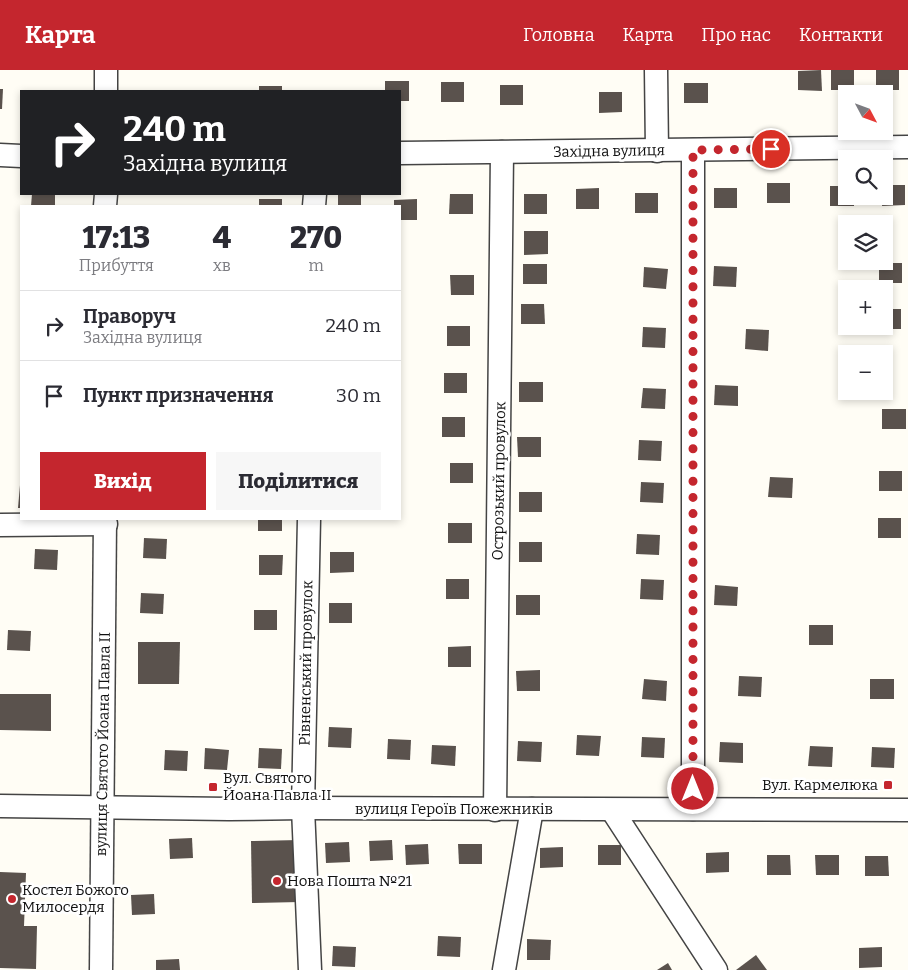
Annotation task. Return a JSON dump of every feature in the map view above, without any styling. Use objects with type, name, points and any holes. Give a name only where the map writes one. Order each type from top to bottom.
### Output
[{"type":"street","points":[[106,70],[106,90]]},
{"type":"street","points":[[656,70],[657,150]]},
{"type":"street","name":"Західна вулиця","points":[[401,153],[908,148]]},
{"type":"street","points":[[693,150],[693,809]]},
{"type":"street","name":"Острозький провулок","points":[[495,810],[502,152]]},
{"type":"street","points":[[0,155],[20,156]]},
{"type":"street","name":"Рівненський провулок","points":[[309,520],[303,808],[310,970]]},
{"type":"street","points":[[0,525],[105,521]]},
{"type":"street","name":"вулиця Святого Йоана Павла II","points":[[101,970],[105,521]]},
{"type":"street","name":"вулиця Героїв Пожежників","points":[[0,806],[495,810],[908,810]]},
{"type":"street","points":[[504,970],[532,809]]},
{"type":"street","points":[[612,810],[716,970]]},
{"type":"building","points":[[821,70],[822,91],[798,90],[798,71]]},
{"type":"building","points":[[831,70],[854,70],[854,85],[838,85],[838,90],[831,90]]},
{"type":"building","points":[[876,70],[899,70],[899,90],[893,90],[893,85],[876,85]]},
{"type":"building","points":[[385,81],[409,81],[409,101],[401,101],[401,90],[385,90]]},
{"type":"building","points":[[441,82],[464,82],[464,102],[441,102]]},
{"type":"building","points":[[684,83],[708,83],[708,103],[684,103]]},
{"type":"building","points":[[500,85],[523,85],[523,105],[500,105]]},
{"type":"building","points":[[259,86],[282,86],[282,90],[259,90]]},
{"type":"building","points":[[0,89],[3,89],[2,109],[0,109]]},
{"type":"building","points":[[599,92],[622,92],[622,112],[599,113]]},
{"type":"building","points":[[767,183],[790,183],[790,203],[767,203]]},
{"type":"building","points":[[893,185],[905,185],[905,205],[882,206],[893,205]]},
{"type":"building","points":[[830,186],[838,186],[838,205],[854,205],[854,206],[830,206]]},
{"type":"building","points":[[599,188],[599,209],[576,209],[576,189]]},
{"type":"building","points":[[714,188],[737,188],[737,208],[714,208]]},
{"type":"building","points":[[635,193],[658,193],[658,213],[635,213]]},
{"type":"building","points":[[450,194],[473,194],[473,214],[449,214]]},
{"type":"building","points":[[524,194],[547,194],[547,214],[524,214]]},
{"type":"building","points":[[32,195],[55,195],[55,205],[31,205]]},
{"type":"building","points":[[338,195],[361,195],[361,205],[338,205]]},
{"type":"building","points":[[259,199],[282,199],[282,205],[259,205]]},
{"type":"building","points":[[417,199],[417,220],[401,220],[401,205],[394,205],[394,200]]},
{"type":"building","points":[[524,231],[548,231],[548,254],[524,255]]},
{"type":"building","points":[[893,263],[902,263],[902,283],[893,283],[893,280],[879,280],[879,270],[893,270]]},
{"type":"building","points":[[523,264],[547,264],[547,284],[523,284]]},
{"type":"building","points":[[714,266],[737,267],[736,287],[713,286]]},
{"type":"building","points":[[644,267],[668,269],[666,289],[643,287]]},
{"type":"building","points":[[450,275],[474,275],[474,295],[451,295]]},
{"type":"building","points":[[521,304],[544,304],[545,324],[521,324]]},
{"type":"building","points":[[893,309],[901,309],[901,329],[893,329]]},
{"type":"building","points":[[447,326],[470,326],[470,346],[447,346]]},
{"type":"building","points":[[643,327],[666,328],[665,348],[642,347]]},
{"type":"building","points":[[746,329],[769,330],[768,351],[745,349]]},
{"type":"building","points":[[444,373],[467,373],[467,393],[444,393]]},
{"type":"building","points":[[519,382],[543,382],[543,402],[519,402]]},
{"type":"building","points":[[715,385],[738,386],[738,406],[714,405]]},
{"type":"building","points":[[643,388],[666,389],[665,409],[641,408]]},
{"type":"building","points":[[882,409],[906,409],[906,429],[882,429]]},
{"type":"building","points":[[442,417],[465,417],[465,437],[442,437]]},
{"type":"building","points":[[517,437],[541,437],[541,457],[518,457]]},
{"type":"building","points":[[639,440],[662,441],[661,461],[638,460]]},
{"type":"building","points":[[450,463],[473,463],[473,483],[450,483]]},
{"type":"building","points":[[879,471],[902,471],[902,491],[879,491]]},
{"type":"building","points":[[770,477],[793,478],[792,498],[768,497]]},
{"type":"building","points":[[641,482],[664,483],[663,503],[640,502]]},
{"type":"building","points":[[20,485],[20,508],[18,508]]},
{"type":"building","points":[[519,492],[542,492],[542,512],[519,512]]},
{"type":"building","points":[[878,518],[901,518],[901,538],[878,538]]},
{"type":"building","points":[[258,520],[282,520],[282,531],[258,531]]},
{"type":"building","points":[[448,523],[472,523],[472,543],[448,543]]},
{"type":"building","points":[[637,534],[660,535],[659,555],[636,554]]},
{"type":"building","points":[[144,538],[167,539],[166,559],[143,558]]},
{"type":"building","points":[[519,542],[542,542],[542,562],[519,562]]},
{"type":"building","points":[[35,549],[58,550],[57,570],[34,569]]},
{"type":"building","points":[[330,552],[354,552],[354,572],[330,573]]},
{"type":"building","points":[[259,555],[283,555],[282,575],[259,575]]},
{"type":"building","points":[[446,579],[469,579],[469,599],[446,599]]},
{"type":"building","points":[[641,579],[664,580],[663,600],[640,599]]},
{"type":"building","points":[[715,585],[738,587],[737,606],[714,605]]},
{"type":"building","points":[[141,593],[164,594],[163,614],[140,613]]},
{"type":"building","points":[[516,595],[540,595],[540,615],[516,615]]},
{"type":"building","points":[[329,603],[352,603],[352,623],[329,623]]},
{"type":"building","points":[[254,610],[277,610],[277,630],[254,630]]},
{"type":"building","points":[[809,625],[833,625],[833,645],[809,645]]},
{"type":"building","points":[[8,630],[31,631],[30,651],[7,650]]},
{"type":"building","points":[[138,642],[180,642],[179,684],[138,684]]},
{"type":"building","points":[[471,646],[471,667],[448,667],[448,647]]},
{"type":"building","points":[[540,670],[540,691],[517,691],[516,671]]},
{"type":"building","points":[[739,676],[762,677],[761,697],[738,696]]},
{"type":"building","points":[[644,679],[667,681],[666,701],[642,699]]},
{"type":"building","points":[[870,679],[894,679],[894,699],[870,699]]},
{"type":"building","points":[[0,694],[51,694],[51,731],[0,730]]},
{"type":"building","points":[[329,727],[352,728],[351,748],[328,747]]},
{"type":"building","points":[[577,735],[601,736],[599,756],[576,755]]},
{"type":"building","points":[[642,737],[665,738],[664,758],[641,757]]},
{"type":"building","points":[[388,739],[411,740],[410,760],[387,759]]},
{"type":"building","points":[[518,741],[542,742],[541,762],[517,761]]},
{"type":"building","points":[[720,742],[743,743],[743,763],[719,762]]},
{"type":"building","points":[[432,745],[456,746],[455,766],[431,764]]},
{"type":"building","points":[[810,746],[833,747],[832,767],[808,766]]},
{"type":"building","points":[[872,747],[895,748],[894,768],[871,767]]},
{"type":"building","points":[[205,748],[229,750],[227,770],[204,769]]},
{"type":"building","points":[[259,748],[282,749],[281,769],[258,768]]},
{"type":"building","points":[[165,750],[188,751],[187,771],[164,770]]},
{"type":"building","points":[[192,838],[193,858],[170,859],[169,839]]},
{"type":"building","points":[[299,840],[300,902],[252,903],[251,841]]},
{"type":"building","points":[[392,840],[393,860],[370,861],[369,841]]},
{"type":"building","points":[[349,842],[350,862],[326,863],[325,843]]},
{"type":"building","points":[[428,844],[429,864],[406,865],[405,845]]},
{"type":"building","points":[[458,844],[482,844],[482,864],[459,864]]},
{"type":"building","points":[[598,845],[621,845],[621,865],[598,865]]},
{"type":"building","points":[[563,847],[563,867],[540,868],[540,848]]},
{"type":"building","points":[[729,852],[729,872],[706,873],[706,853]]},
{"type":"building","points":[[767,855],[790,855],[791,875],[767,875]]},
{"type":"building","points":[[815,855],[839,855],[839,875],[816,875]]},
{"type":"building","points":[[865,856],[888,856],[889,876],[865,876]]},
{"type":"building","name":"Костел Божого Милосердя","points":[[0,872],[26,873],[24,926],[37,926],[36,969],[0,968]]},
{"type":"building","points":[[154,894],[155,914],[132,915],[131,895]]},
{"type":"building","points":[[438,936],[461,937],[460,957],[437,956]]},
{"type":"building","points":[[527,939],[551,940],[550,960],[527,960]]},
{"type":"building","points":[[333,946],[356,947],[355,967],[332,966]]},
{"type":"building","points":[[882,947],[882,967],[859,968],[859,948]]},
{"type":"building","points":[[756,955],[767,970],[736,970]]},
{"type":"building","points":[[179,959],[180,970],[156,970],[156,960]]},
{"type":"building","points":[[668,963],[672,970],[657,970]]},
{"type":"place","name":"Вул. Кармелюка","points":[[888,785]]},
{"type":"place","name":"Вул. Святого Йоана Павла ІІ","points":[[213,787]]},
{"type":"place","name":"Нова Пошта №21","points":[[277,881]]},
{"type":"place","name":"Костел Божого Милосердя","points":[[12,899]]},
{"type":"route","points":[[693,789],[693,150],[771,149]]}]
